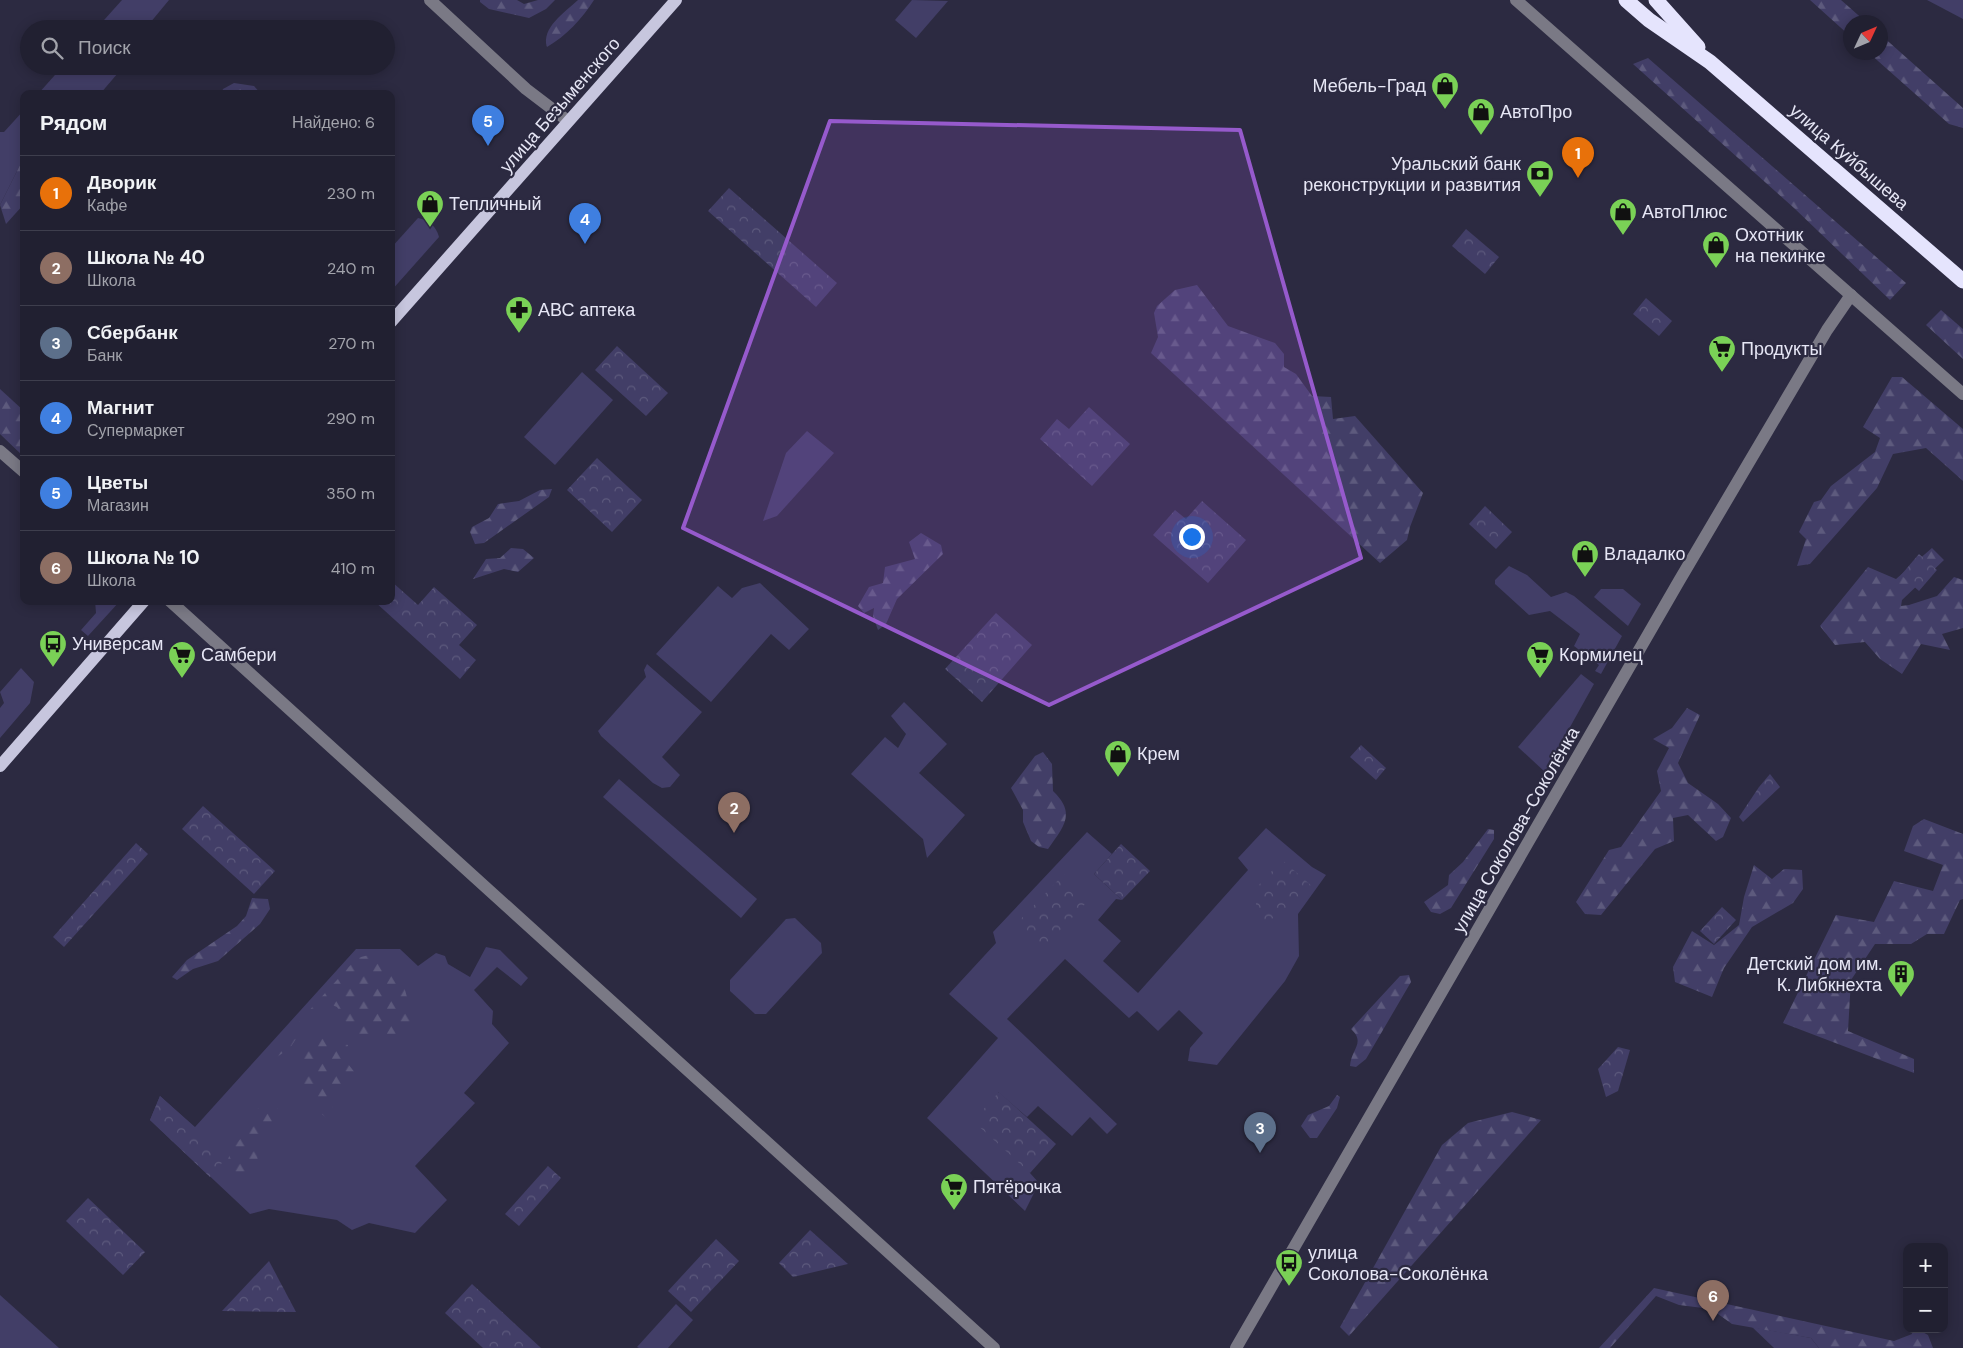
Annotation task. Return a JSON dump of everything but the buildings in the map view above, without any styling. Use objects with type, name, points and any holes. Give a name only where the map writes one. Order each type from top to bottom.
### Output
[{"type":"highway","name":"улица Куйбышева","points":[[1626,0],[1649,20],[1710,62],[1963,281]]},
{"type":"highway","name":"улица Куйбышева","points":[[1656,0],[1710,62]]},
{"type":"main road","name":"улица Безыменского","points":[[395,317],[676,0]]},
{"type":"main road","points":[[0,766],[141,605]]},
{"type":"street","points":[[430,0],[526,89],[568,122]]},
{"type":"street","points":[[1516,0],[1963,394]]},
{"type":"street","name":"улица Соколова-Соколёнка","points":[[1236,1348],[1679,581],[1827,330],[1851,295]]},
{"type":"street","points":[[0,451],[20,468]]},
{"type":"street","points":[[174,605],[994,1348]]},
{"type":"highlighted area","points":[[830,121],[1240,130],[1361,558],[1049,705],[683,528]]},
{"type":"green space","points":[[122,0],[169,0],[152,20],[104,20]]},
{"type":"green space","points":[[480,0],[517,0],[524,4],[538,0],[555,0],[546,9],[529,18],[489,9]]},
{"type":"green space","points":[[578,0],[594,0],[584,14],[561,38],[547,47],[547,33],[555,21]]},
{"type":"green space","points":[[912,0],[948,1],[916,38],[895,20]]},
{"type":"green space","points":[[1810,0],[1841,0],[1858,15],[1843,15],[1843,30]]},
{"type":"green space","points":[[1927,0],[1963,0],[1963,19]]},
{"type":"green space","points":[[1888,41],[1963,108],[1963,128],[1949,124],[1877,60],[1888,60]]},
{"type":"green space","points":[[1648,58],[1906,283],[1890,300],[1794,208],[1633,64]]},
{"type":"green space","points":[[55,75],[116,75],[103,90],[42,90]]},
{"type":"green space","points":[[234,83],[254,86],[258,90],[223,90]]},
{"type":"green space","points":[[20,114],[20,165],[0,205],[0,132],[4,132]]},
{"type":"green space","points":[[20,165],[20,208],[6,224],[0,205]]},
{"type":"green space","points":[[729,188],[837,283],[816,307],[708,211]]},
{"type":"green space","points":[[418,218],[432,224],[439,237],[395,286],[395,244]]},
{"type":"green space","points":[[1466,229],[1499,257],[1485,274],[1452,246]]},
{"type":"green space","points":[[1197,285],[1228,326],[1275,343],[1284,354],[1284,367],[1296,374],[1312,396],[1331,397],[1333,419],[1355,416],[1423,493],[1407,540],[1380,563],[1151,353],[1158,337],[1154,313],[1157,306],[1175,290]]},
{"type":"green space","points":[[1646,298],[1672,321],[1659,336],[1633,314]]},
{"type":"green space","points":[[1941,310],[1963,329],[1963,359],[1926,325]]},
{"type":"green space","points":[[617,346],[668,393],[646,416],[595,370]]},
{"type":"green space","points":[[582,372],[613,400],[555,465],[524,437]]},
{"type":"green space","points":[[1892,377],[1902,377],[1963,429],[1963,481],[1926,448],[1893,454],[1877,488],[1810,564],[1797,566],[1806,539],[1799,532],[1814,502],[1821,500],[1831,486],[1875,452],[1880,438],[1863,427]]},
{"type":"green space","points":[[0,389],[20,407],[20,453],[0,434]]},
{"type":"green space","points":[[1089,407],[1130,444],[1092,486],[1040,439],[1057,419],[1069,429]]},
{"type":"green space","points":[[807,431],[834,453],[777,516],[763,521],[786,453]]},
{"type":"green space","points":[[597,458],[642,500],[612,532],[567,490]]},
{"type":"green space","points":[[552,489],[549,497],[484,543],[475,544],[470,532],[472,527],[489,518],[498,504],[519,501],[540,490]]},
{"type":"green space","points":[[1202,501],[1246,540],[1208,583],[1153,535],[1175,510],[1186,519]]},
{"type":"green space","points":[[1485,506],[1512,532],[1496,549],[1469,524]]},
{"type":"green space","points":[[921,533],[941,545],[943,554],[897,599],[886,624],[878,630],[873,616],[874,608],[864,613],[858,606],[869,587],[883,583],[885,567],[915,559],[909,542]]},
{"type":"green space","points":[[511,548],[523,549],[534,558],[518,572],[504,569],[473,579],[486,559],[500,558]]},
{"type":"green space","points":[[1932,548],[1944,560],[1902,600],[1901,606],[1937,596],[1954,577],[1963,580],[1963,628],[1942,634],[1950,650],[1921,644],[1902,674],[1880,659],[1865,642],[1835,645],[1820,626],[1868,567],[1896,579]]},
{"type":"green space","points":[[1919,554],[1937,570],[1919,591],[1901,575]]},
{"type":"green space","points":[[1509,566],[1527,575],[1551,597],[1566,592],[1574,596],[1622,636],[1601,674],[1595,671],[1599,665],[1574,646],[1580,634],[1550,611],[1529,615],[1495,584],[1495,580]]},
{"type":"green space","points":[[760,583],[809,629],[789,650],[771,634],[711,702],[656,654],[718,586],[732,598],[742,588]]},
{"type":"green space","points":[[395,585],[418,605],[434,587],[477,625],[459,645],[476,660],[460,679],[378,605],[395,605]]},
{"type":"green space","points":[[1601,589],[1623,589],[1641,604],[1628,626],[1594,597]]},
{"type":"green space","points":[[95,605],[116,605],[88,636],[81,630],[96,613]]},
{"type":"green space","points":[[996,613],[1032,645],[982,702],[945,669]]},
{"type":"green space","points":[[647,664],[702,712],[662,757],[680,775],[670,787],[662,788],[653,783],[601,736],[598,731],[646,677],[644,670]]},
{"type":"green space","points":[[21,668],[34,682],[30,703],[0,738],[0,708],[4,703],[0,692]]},
{"type":"green space","points":[[1581,674],[1594,684],[1545,772],[1518,747]]},
{"type":"green space","points":[[904,702],[947,744],[919,773],[965,815],[927,858],[923,839],[851,774],[885,737],[898,748],[906,734],[891,716]]},
{"type":"green space","points":[[1687,708],[1700,715],[1678,763],[1688,783],[1718,804],[1731,818],[1723,837],[1716,841],[1688,815],[1673,818],[1674,841],[1655,849],[1601,915],[1585,914],[1576,902],[1609,850],[1621,847],[1661,791],[1657,771],[1669,748],[1653,739],[1672,728]]},
{"type":"green space","points":[[1361,745],[1386,768],[1376,780],[1350,757]]},
{"type":"green space","points":[[1043,752],[1052,764],[1053,791],[1060,799],[1066,814],[1063,827],[1048,849],[1039,847],[1031,841],[1023,822],[1023,810],[1011,788],[1035,756]]},
{"type":"green space","points":[[1770,774],[1780,787],[1743,822],[1739,817]]},
{"type":"green space","points":[[619,779],[757,899],[741,918],[603,797]]},
{"type":"green space","points":[[203,806],[275,871],[254,894],[182,829]]},
{"type":"green space","points":[[1924,819],[1963,834],[1963,899],[1960,900],[1944,934],[1927,934],[1911,944],[1875,944],[1851,980],[1848,1031],[1914,1059],[1914,1073],[1783,1023],[1836,915],[1874,922],[1894,881],[1933,891],[1943,865],[1904,851],[1913,826]]},
{"type":"green space","points":[[1266,828],[1312,867],[1326,875],[1298,914],[1299,956],[1285,981],[1217,1065],[1188,1061],[1190,1048],[1203,1033],[1179,1010],[1158,1031],[1137,1011],[1129,1018],[1065,959],[1007,1019],[1117,1124],[1107,1134],[1090,1117],[1072,1136],[1038,1106],[1027,1117],[998,1092],[1030,1173],[1039,1183],[1025,1211],[927,1118],[998,1038],[949,994],[996,943],[993,932],[1087,832],[1112,854],[1094,874],[1122,900],[1116,899],[1098,920],[1121,941],[1103,961],[1138,993],[1248,870],[1238,858]]},
{"type":"green space","points":[[1488,829],[1494,830],[1494,839],[1451,908],[1440,914],[1431,912],[1424,902],[1448,885],[1449,875],[1463,862]]},
{"type":"green space","points":[[136,843],[148,854],[64,947],[53,937]]},
{"type":"green space","points":[[1121,844],[1150,871],[1122,900],[1094,874]]},
{"type":"green space","points":[[1282,860],[1313,887],[1289,915],[1255,922],[1257,887]]},
{"type":"green space","points":[[1754,865],[1772,879],[1784,869],[1802,870],[1803,889],[1793,903],[1752,927],[1724,968],[1712,997],[1675,982],[1673,967],[1692,931],[1714,945],[1739,925],[1744,897]]},
{"type":"green space","points":[[1064,874],[1090,899],[1042,949],[1016,924]]},
{"type":"green space","points":[[252,898],[268,899],[270,909],[260,924],[218,961],[193,969],[177,980],[172,977],[187,960],[237,926],[246,916]]},
{"type":"green space","points":[[1722,907],[1736,920],[1714,944],[1700,931]]},
{"type":"green space","points":[[795,918],[821,943],[822,953],[766,1014],[755,1014],[730,991],[730,980],[786,919]]},
{"type":"green space","points":[[486,947],[500,950],[528,978],[521,986],[497,967],[474,990],[493,1011],[492,1024],[509,1043],[464,1093],[475,1103],[415,1166],[447,1200],[415,1233],[369,1223],[352,1230],[337,1220],[269,1209],[250,1214],[150,1120],[160,1096],[195,1127],[356,949],[400,949],[418,966],[436,953],[445,956],[448,964],[470,977]]},
{"type":"green space","points":[[369,955],[371,966],[385,960],[393,968],[393,977],[403,983],[416,1029],[374,1039],[355,1037],[337,1007],[330,1004],[307,1022],[290,1048],[274,1059],[266,1058],[357,958]]},
{"type":"green space","points":[[1409,975],[1411,982],[1366,1059],[1356,1067],[1350,1066],[1358,1042],[1351,1029],[1400,976]]},
{"type":"green space","points":[[330,1031],[333,1041],[348,1045],[344,1059],[360,1079],[339,1092],[327,1119],[319,1111],[318,1099],[302,1086],[301,1071],[297,1062],[314,1038]]},
{"type":"green space","points":[[1618,1047],[1630,1050],[1618,1091],[1606,1097],[1598,1069]]},
{"type":"green space","points":[[999,1092],[1056,1144],[1030,1173],[973,1121]]},
{"type":"green space","points":[[1337,1095],[1340,1097],[1337,1108],[1317,1138],[1310,1138],[1301,1126],[1308,1115],[1329,1106]]},
{"type":"green space","points":[[160,1096],[227,1157],[210,1177],[150,1120]]},
{"type":"green space","points":[[263,1105],[278,1109],[282,1119],[265,1134],[259,1143],[259,1166],[244,1183],[237,1185],[224,1171],[232,1148],[251,1127],[253,1114]]},
{"type":"green space","points":[[1512,1112],[1541,1120],[1349,1336],[1340,1327],[1442,1145],[1468,1123]]},
{"type":"green space","points":[[548,1166],[561,1178],[519,1226],[505,1214]]},
{"type":"green space","points":[[88,1198],[145,1252],[123,1275],[66,1221]]},
{"type":"green space","points":[[810,1230],[848,1264],[793,1277],[779,1263]]},
{"type":"green space","points":[[716,1239],[739,1261],[691,1312],[668,1291]]},
{"type":"green space","points":[[269,1261],[296,1312],[222,1311]]},
{"type":"green space","points":[[472,1284],[541,1348],[483,1348],[445,1313]]},
{"type":"green space","points":[[1654,1288],[1894,1341],[1912,1333],[1924,1333],[1928,1335],[1933,1348],[1819,1348],[1811,1338],[1732,1324],[1711,1309],[1679,1305],[1656,1296],[1610,1348],[1599,1348]]},
{"type":"green space","points":[[0,1295],[59,1348],[0,1348]]},
{"type":"green space","points":[[676,1304],[693,1320],[668,1348],[637,1347]]},
{"type":"green space","points":[[1752,1327],[1811,1338],[1819,1348],[1774,1348]]},
{"type":"place","name":"Мебель-Град","points":[[1445,110]]},
{"type":"place","name":"АвтоПро","points":[[1481,136]]},
{"type":"place","name":"Цветы","points":[[488,146]]},
{"type":"place","name":"Дворик","points":[[1578,178]]},
{"type":"place","name":"Уральский банк реконструкции и развития","points":[[1540,198]]},
{"type":"place","name":"Тепличный","points":[[430,228]]},
{"type":"place","name":"АвтоПлюс","points":[[1623,236]]},
{"type":"place","name":"Магнит","points":[[585,244]]},
{"type":"place","name":"Охотник на пекинке","points":[[1716,269]]},
{"type":"place","name":"АВС аптека","points":[[519,334]]},
{"type":"place","name":"Продукты","points":[[1722,373]]},
{"type":"place","name":"Владалко","points":[[1585,578]]},
{"type":"place","name":"Универсам","points":[[53,668]]},
{"type":"place","name":"Самбери","points":[[182,679]]},
{"type":"place","name":"Кормилец","points":[[1540,679]]},
{"type":"place","name":"Крем","points":[[1118,778]]},
{"type":"place","name":"Школа № 40","points":[[734,833]]},
{"type":"place","name":"Детский дом им. К. Либкнехта","points":[[1901,998]]},
{"type":"place","name":"Сбербанк","points":[[1260,1153]]},
{"type":"place","name":"Пятёрочка","points":[[954,1211]]},
{"type":"place","name":"улица Соколова-Соколёнка","points":[[1289,1287]]},
{"type":"place","name":"Школа № 10","points":[[1713,1321]]}]
